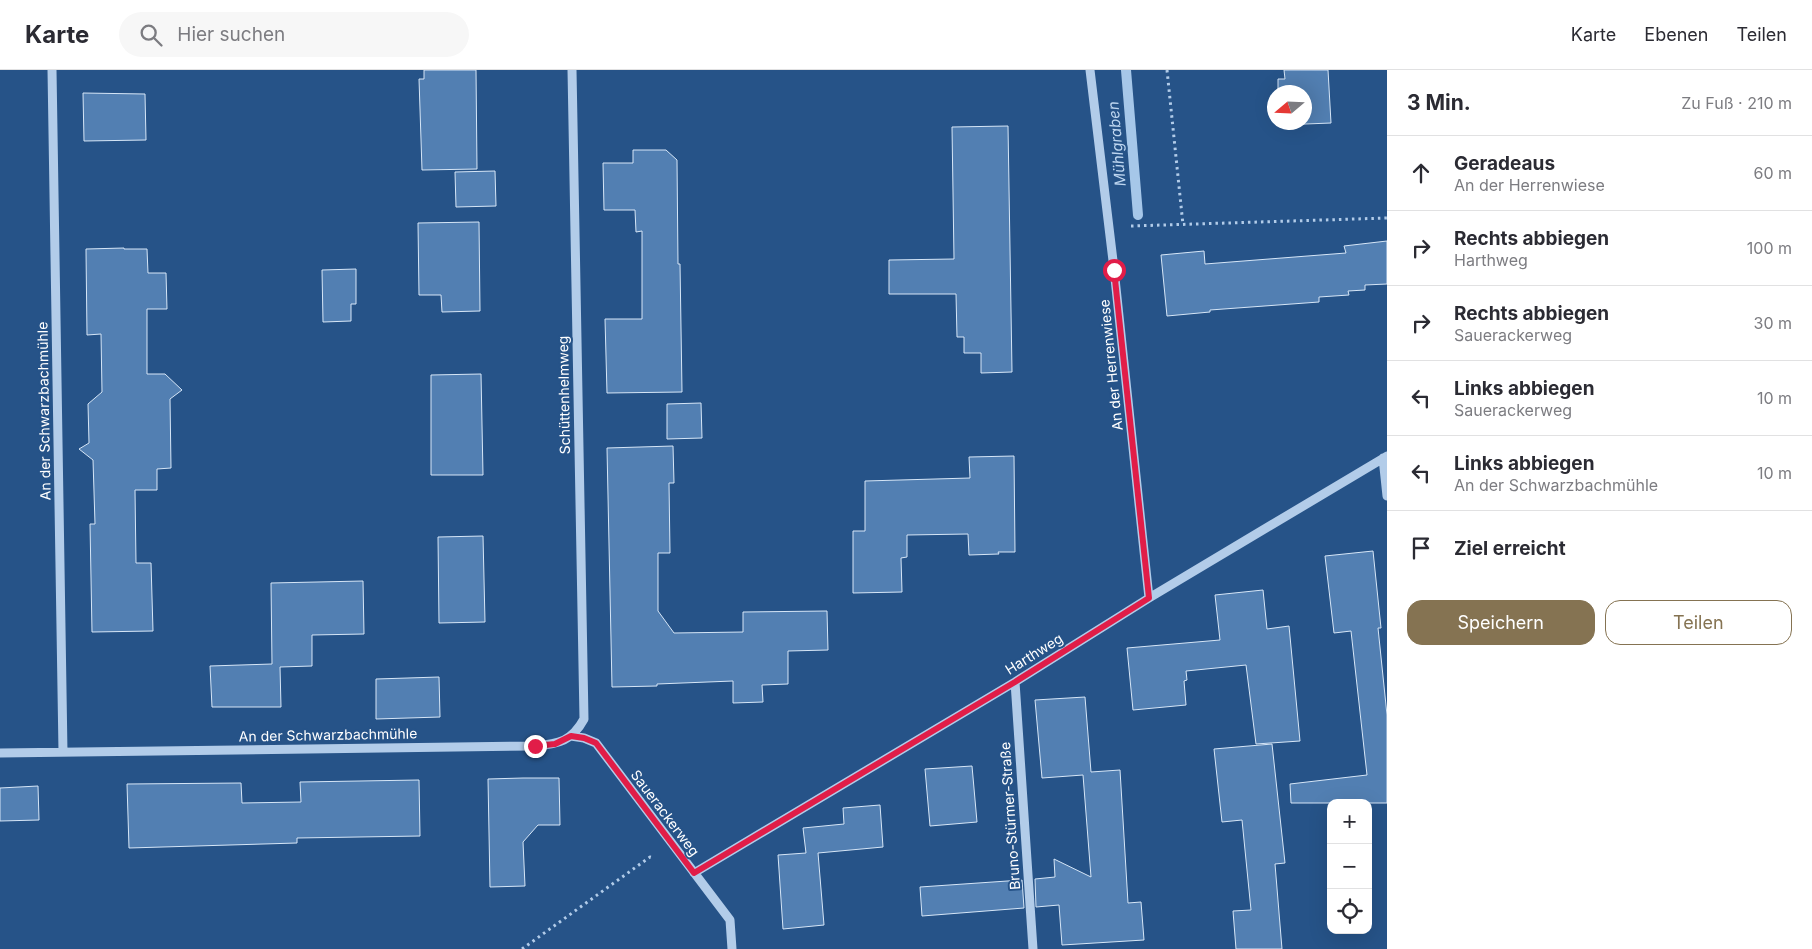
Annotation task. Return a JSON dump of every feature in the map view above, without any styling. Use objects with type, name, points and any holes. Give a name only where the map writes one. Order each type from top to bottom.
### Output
[{"type":"street","name":"An der Schwarzbachmühle","points":[[52,70],[63,752]]},
{"type":"street","name":"Schüttenhelmweg","points":[[571,736],[584,719],[572,70]]},
{"type":"street","name":"An der Herrenwiese","points":[[1090,70],[1114,270],[1149,598]]},
{"type":"street","name":"Harthweg","points":[[694,873],[1015,682],[1149,598],[1385,457]]},
{"type":"street","points":[[1385,457],[1387,496]]},
{"type":"street","name":"Bruno-Stürmer-Straße","points":[[1015,682],[1033,949]]},
{"type":"street","name":"An der Schwarzbachmühle","points":[[0,753],[535,746],[555,744],[571,736]]},
{"type":"street","name":"Sauerackerweg","points":[[571,736],[584,738],[596,743],[730,920],[732,949]]},
{"type":"path","points":[[1167,70],[1183,225]]},
{"type":"path","points":[[1108,226],[1387,218]]},
{"type":"path","points":[[522,949],[650,857],[694,873]]},
{"type":"building","points":[[424,70],[476,70],[477,169],[422,170],[419,79],[424,79]]},
{"type":"building","points":[[1284,70],[1328,70],[1331,123],[1312,124],[1312,85],[1278,85],[1278,79],[1285,79]]},
{"type":"building","points":[[83,93],[145,94],[146,140],[84,141]]},
{"type":"building","points":[[1008,126],[1012,372],[981,373],[981,353],[964,353],[964,337],[957,337],[956,294],[889,294],[889,260],[954,259],[952,127]]},
{"type":"building","points":[[633,150],[666,150],[677,160],[682,392],[607,393],[605,319],[642,319],[642,231],[636,232],[635,210],[604,210],[603,163],[633,163]]},
{"type":"building","points":[[495,171],[496,206],[456,207],[455,172]]},
{"type":"building","points":[[479,222],[480,311],[442,312],[441,295],[419,295],[418,223]]},
{"type":"building","points":[[1387,241],[1387,284],[1365,285],[1365,290],[1348,291],[1349,295],[1319,297],[1319,302],[1210,310],[1210,312],[1167,316],[1161,255],[1204,251],[1205,264],[1346,253],[1344,246]]},
{"type":"building","points":[[86,249],[147,249],[148,273],[166,273],[167,309],[147,309],[147,374],[165,374],[182,390],[170,399],[171,468],[157,469],[157,490],[135,490],[136,563],[151,563],[153,631],[92,632],[90,524],[95,524],[93,460],[79,449],[89,443],[88,404],[102,392],[101,334],[87,335]]},
{"type":"building","points":[[356,269],[356,304],[351,304],[351,321],[323,322],[322,270]]},
{"type":"building","points":[[481,374],[483,475],[431,475],[431,375]]},
{"type":"building","points":[[701,403],[702,438],[667,439],[667,404]]},
{"type":"building","points":[[673,446],[674,483],[669,483],[670,553],[658,553],[658,611],[674,633],[743,632],[743,612],[827,611],[828,650],[788,651],[788,684],[762,685],[763,702],[733,703],[733,681],[612,687],[607,448]]},
{"type":"building","points":[[1014,456],[1015,552],[969,555],[968,534],[907,535],[907,557],[901,558],[902,592],[853,593],[853,531],[865,531],[865,481],[970,478],[969,457]]},
{"type":"building","points":[[483,536],[485,622],[439,623],[438,537]]},
{"type":"building","points":[[1373,551],[1381,628],[1378,628],[1387,715],[1387,803],[1372,803],[1372,799],[1327,799],[1327,803],[1291,803],[1290,784],[1367,775],[1351,631],[1334,633],[1325,556]]},
{"type":"building","points":[[363,581],[364,634],[312,635],[312,666],[280,667],[281,707],[212,707],[210,666],[272,664],[271,583]]},
{"type":"building","points":[[1263,590],[1267,629],[1289,626],[1300,741],[1256,744],[1246,665],[1186,671],[1187,680],[1184,681],[1186,705],[1133,710],[1127,648],[1220,640],[1215,595]]},
{"type":"building","points":[[439,677],[440,717],[376,719],[376,679]]},
{"type":"building","points":[[1085,697],[1091,772],[1120,770],[1128,903],[1141,902],[1144,940],[1062,945],[1059,905],[1036,907],[1035,879],[1055,877],[1054,859],[1091,877],[1083,775],[1042,778],[1035,700]]},
{"type":"building","points":[[1272,744],[1285,863],[1275,864],[1282,949],[1236,949],[1233,911],[1251,910],[1242,820],[1222,822],[1214,749]]},
{"type":"building","points":[[972,766],[977,822],[930,826],[925,769]]},
{"type":"building","points":[[559,778],[560,825],[538,825],[523,842],[525,886],[490,887],[488,779]]},
{"type":"building","points":[[419,780],[420,836],[297,838],[297,843],[129,848],[127,784],[241,783],[242,803],[301,802],[300,782]]},
{"type":"building","points":[[38,786],[39,820],[0,821],[0,788]]},
{"type":"building","points":[[880,805],[883,847],[818,853],[824,925],[783,929],[778,855],[806,853],[803,828],[844,824],[843,808]]},
{"type":"building","points":[[1022,880],[1024,908],[922,916],[920,887]]},
{"type":"waterway","name":"Mühlgraben","points":[[1126,70],[1138,215]]},
{"type":"route","points":[[535,746],[555,744],[571,736],[584,738],[596,743],[694,873],[1015,682],[1149,598],[1114,270]]}]
